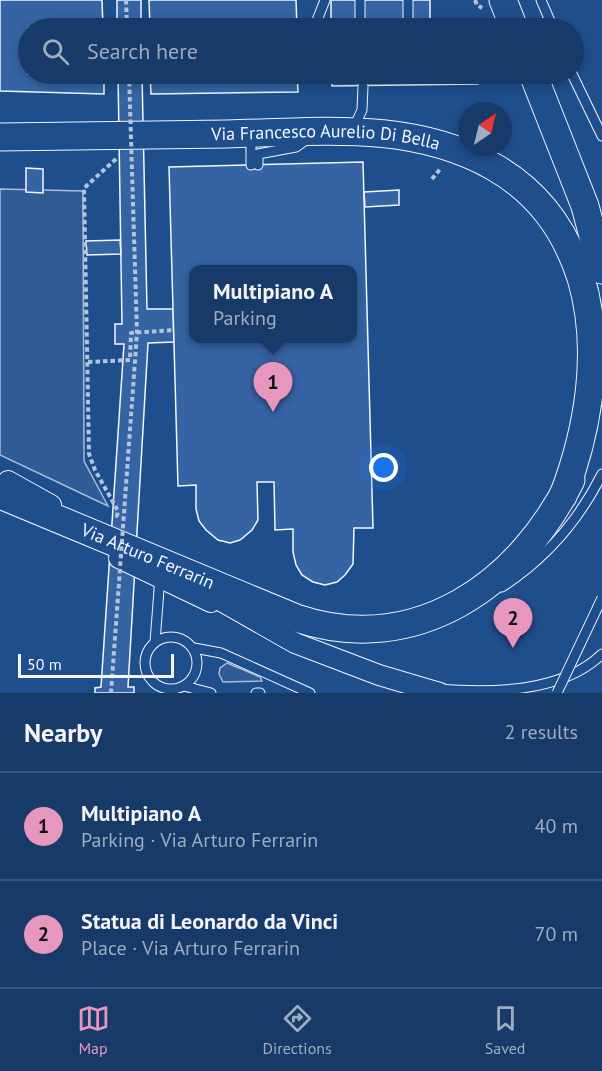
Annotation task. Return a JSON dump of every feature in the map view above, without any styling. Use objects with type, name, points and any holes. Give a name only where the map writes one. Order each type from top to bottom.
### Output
[{"type":"street","points":[[503,0],[510,18]]},
{"type":"street","points":[[537,84],[585,206],[602,270]]},
{"type":"street","name":"Via Francesco Aurelio Di Bella","points":[[0,136],[319,131],[392,134],[418,138],[468,153],[518,182],[555,222],[578,268],[585,290],[592,360],[583,436],[563,496]]},
{"type":"street","points":[[563,496],[584,448],[602,387]]},
{"type":"street","points":[[2,489],[160,577],[296,630],[362,669],[440,693]]},
{"type":"street","name":"Via Arturo Ferrarin","points":[[2,489],[296,630],[327,626],[368,628],[411,623],[437,615],[467,600],[514,562],[532,542],[563,496]]},
{"type":"street","name":"Via Arturo Ferrarin","points":[[2,489],[296,630]]},
{"type":"street","points":[[296,630],[394,693]]},
{"type":"lane","points":[[318,18],[325,0]]},
{"type":"lane","points":[[360,0],[360,18]]},
{"type":"lane","points":[[408,0],[408,18]]},
{"type":"lane","points":[[541,0],[549,18]]},
{"type":"lane","points":[[528,84],[538,106],[550,117]]},
{"type":"lane","points":[[577,84],[600,130],[602,141]]},
{"type":"lane","points":[[351,132],[362,110],[363,86]]},
{"type":"lane","points":[[251,133],[254,165],[258,154],[296,147],[319,131]]},
{"type":"lane","points":[[437,615],[496,591],[536,562],[570,525],[602,474]]},
{"type":"lane","points":[[155,642],[160,577]]},
{"type":"lane","points":[[557,693],[602,598]]},
{"type":"lane","points":[[172,636],[188,642],[194,648],[198,665],[191,681],[176,689],[158,690],[147,673],[145,665],[149,648],[155,642],[172,636]]},
{"type":"lane","points":[[194,648],[221,653],[310,693]]},
{"type":"lane","points":[[418,687],[458,692],[531,688],[554,683],[578,673],[602,654]]},
{"type":"lane","points":[[184,686],[212,693]]},
{"type":"path","points":[[126,0],[127,18]]},
{"type":"path","points":[[111,693],[137,333],[129,84]]},
{"type":"path","points":[[117,158],[84,188],[89,454],[95,470],[118,511],[117,516],[127,520]]},
{"type":"path","points":[[432,179],[437,171],[444,167]]},
{"type":"path","points":[[87,362],[130,360],[131,333],[174,330]]},
{"type":"shaded area","points":[[0,189],[83,191],[84,461],[108,506],[0,455]]},
{"type":"shaded area","points":[[227,663],[260,677],[262,681],[223,682],[219,674],[220,668]]},
{"type":"building","points":[[0,0],[102,0],[103,18],[18,18],[18,84],[104,84],[104,94],[0,91]]},
{"type":"building","points":[[117,0],[141,0],[141,18],[117,18]]},
{"type":"building","points":[[149,0],[296,0],[297,18],[150,18]]},
{"type":"building","points":[[331,0],[430,0],[430,18],[331,18]]},
{"type":"building","points":[[118,84],[142,84],[147,309],[173,309],[174,342],[148,343],[128,687],[134,687],[134,693],[95,693],[95,688],[101,687],[124,344],[115,344],[115,324],[122,324]]},
{"type":"building","points":[[150,84],[298,84],[298,92],[151,94]]},
{"type":"building","points":[[332,84],[478,84],[332,86]]},
{"type":"building","points":[[363,162],[373,528],[354,528],[353,564],[337,582],[325,585],[313,582],[302,575],[296,565],[293,552],[293,529],[275,530],[274,482],[257,482],[258,520],[252,530],[240,540],[230,543],[218,540],[199,521],[196,509],[196,485],[178,486],[169,167]]},
{"type":"building","points":[[26,168],[43,169],[43,193],[26,192]]},
{"type":"building","points":[[399,190],[399,205],[365,207],[364,192]]},
{"type":"building","points":[[120,240],[121,254],[87,255],[86,241]]},
{"type":"place","name":"Multipiano A","points":[[273,412]]},
{"type":"place","name":"Statua di Leonardo da Vinci","points":[[513,648]]}]
